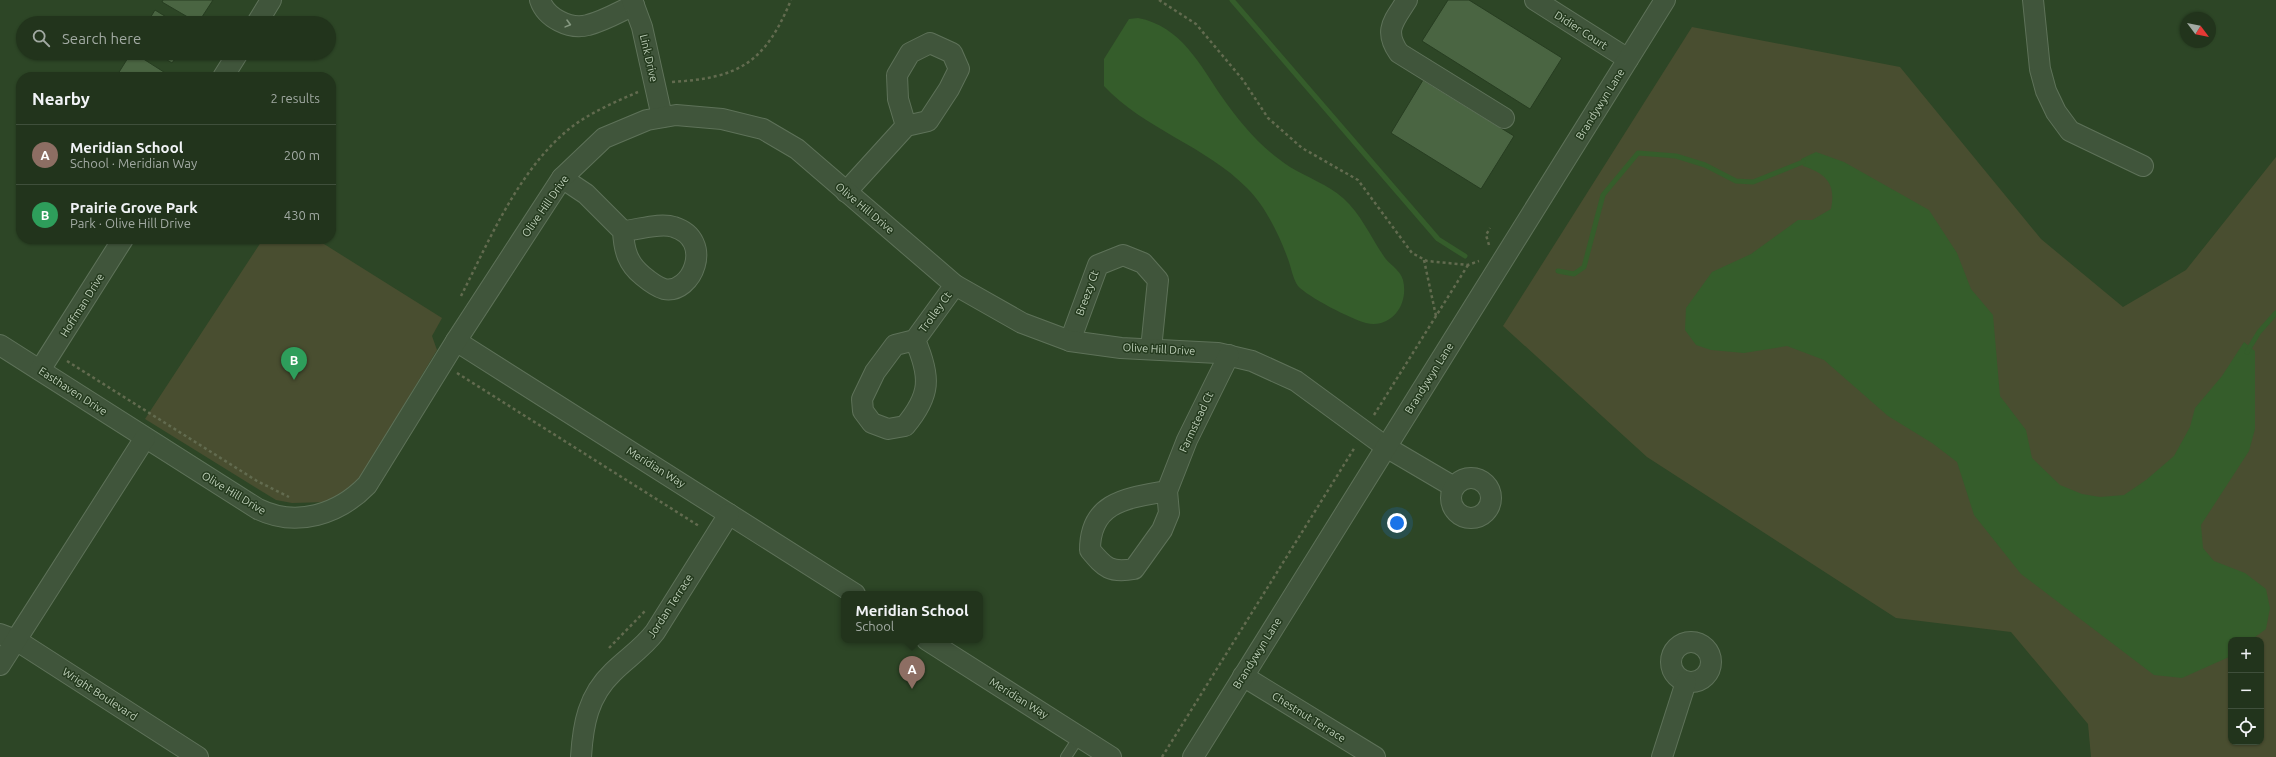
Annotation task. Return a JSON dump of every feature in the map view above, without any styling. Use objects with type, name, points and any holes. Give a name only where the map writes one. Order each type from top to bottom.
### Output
[{"type":"street","points":[[261,16],[271,0]]},
{"type":"street","points":[[540,0],[542,6],[551,16],[564,23],[576,26],[588,25],[633,3]]},
{"type":"street","points":[[1407,0],[1393,22],[1390,34],[1391,41],[1399,53],[1504,118]]},
{"type":"street","name":"Didier Court","points":[[1535,0],[1628,59]]},
{"type":"street","name":"Brandywyn Lane","points":[[1193,757],[1665,0]]},
{"type":"street","points":[[2033,0],[2040,69],[2046,91],[2056,112],[2070,131],[2143,166]]},
{"type":"street","name":"Link Drive","points":[[633,3],[642,28],[662,117]]},
{"type":"street","points":[[226,72],[234,60]]},
{"type":"street","name":"Olive Hill Drive","points":[[145,438],[272,516],[318,516],[353,499],[366,485],[456,341],[562,178],[604,138],[647,120],[676,116],[722,119],[763,129],[798,149],[846,192],[955,284],[1022,323],[1070,341],[1121,348],[1218,352],[1252,361],[1296,381],[1386,447],[1454,487]]},
{"type":"street","points":[[846,192],[906,126]]},
{"type":"street","points":[[562,178],[586,194],[623,232]]},
{"type":"street","name":"Hoffman Drive","points":[[40,370],[120,244]]},
{"type":"street","name":"Breezy Ct","points":[[1070,341],[1098,265],[1123,255],[1143,263],[1158,280],[1151,349]]},
{"type":"street","name":"Trolley Ct","points":[[915,340],[955,284]]},
{"type":"street","name":"Meridian Way","points":[[456,341],[850,591]]},
{"type":"street","name":"Easthaven Drive","points":[[0,345],[145,438]]},
{"type":"street","name":"Farmstead Ct","points":[[1167,491],[1135,497],[1112,504],[1098,519],[1090,534],[1090,550],[1102,564],[1118,572],[1134,570],[1162,530],[1169,512],[1167,491],[1186,440],[1229,355]]},
{"type":"street","points":[[0,666],[8,637],[145,438]]},
{"type":"street","name":"Jordan Terrace","points":[[581,757],[582,732],[588,709],[595,692],[613,672],[644,646],[651,637],[729,514]]},
{"type":"street","name":"Wright Boulevard","points":[[8,637],[198,757]]},
{"type":"street","name":"Meridian Way","points":[[932,643],[1111,757]]},
{"type":"street","name":"Chestnut Terrace","points":[[1243,676],[1375,757]]},
{"type":"street","points":[[1662,757],[1686,682]]},
{"type":"lane","points":[[1066,757],[1079,736]]},
{"type":"path","points":[[1159,0],[1196,24],[1243,80],[1268,118],[1302,148],[1358,180],[1371,195],[1398,236],[1412,253],[1424,260],[1468,265],[1478,263],[1482,256]]},
{"type":"path","points":[[1486,250],[1490,244],[1486,235],[1490,228]]},
{"type":"path","points":[[1424,260],[1436,316]]},
{"type":"path","points":[[1162,757],[1468,265]]},
{"type":"path","points":[[52,352],[257,481],[293,499]]},
{"type":"path","points":[[442,363],[699,526],[695,532]]},
{"type":"path","points":[[605,652],[651,604]]},
{"type":"shaded area","points":[[1138,18],[1153,22],[1166,29],[1188,48],[1236,117],[1271,153],[1290,167],[1337,193],[1355,211],[1378,248],[1403,280],[1404,289],[1401,306],[1391,318],[1384,322],[1375,324],[1366,323],[1330,307],[1303,291],[1295,280],[1276,231],[1266,212],[1247,188],[1231,173],[1213,160],[1137,114],[1104,86],[1104,59],[1129,19]]},
{"type":"shaded area","points":[[1692,27],[1900,67],[2041,239],[2123,307],[2186,270],[2276,157],[2276,757],[2091,757],[2088,724],[2011,632],[1896,618],[1647,457],[1503,326]]},
{"type":"shaded area","points":[[1816,152],[1844,162],[1929,210],[1957,253],[1971,289],[1993,315],[2000,396],[2026,430],[2032,458],[2060,485],[2082,494],[2100,497],[2124,495],[2146,480],[2174,456],[2190,427],[2195,408],[2222,376],[2244,342],[2255,351],[2255,429],[2249,451],[2201,525],[2203,548],[2214,561],[2245,573],[2266,589],[2270,608],[2266,629],[2255,637],[2228,637],[2228,657],[2182,678],[2154,675],[2021,574],[1974,515],[1957,462],[1932,443],[1888,416],[1824,360],[1787,346],[1744,353],[1711,350],[1696,345],[1685,330],[1686,308],[1712,272],[1751,254],[1798,220],[1812,220],[1831,209],[1832,193],[1828,181],[1818,173],[1803,166],[1801,159]]},
{"type":"shaded area","points":[[260,244],[324,244],[442,318],[432,336],[437,350],[401,410],[369,470],[347,489],[327,502],[292,503],[276,500],[145,419]]},
{"type":"building","points":[[163,0],[213,0],[203,16],[186,16],[162,2]]},
{"type":"building","points":[[1448,0],[1469,0],[1562,58],[1530,109],[1422,41]]},
{"type":"building","points":[[155,10],[165,16],[151,16]]},
{"type":"building","points":[[127,60],[145,60],[164,72],[119,72]]},
{"type":"building","points":[[167,60],[174,60],[172,63]]},
{"type":"building","points":[[1423,80],[1514,136],[1481,189],[1391,133]]},
{"type":"waterway","points":[[1232,0],[1438,239],[1465,256]]},
{"type":"waterway","points":[[1558,271],[1574,274],[1584,267],[1603,195],[1638,153],[1676,156],[1705,165],[1736,181],[1753,182],[1803,162]]},
{"type":"waterway","points":[[2247,352],[2259,332],[2276,313]]},
{"type":"place","name":"Prairie Grove Park","points":[[294,380]]},
{"type":"place","name":"Meridian School","points":[[912,689]]}]
